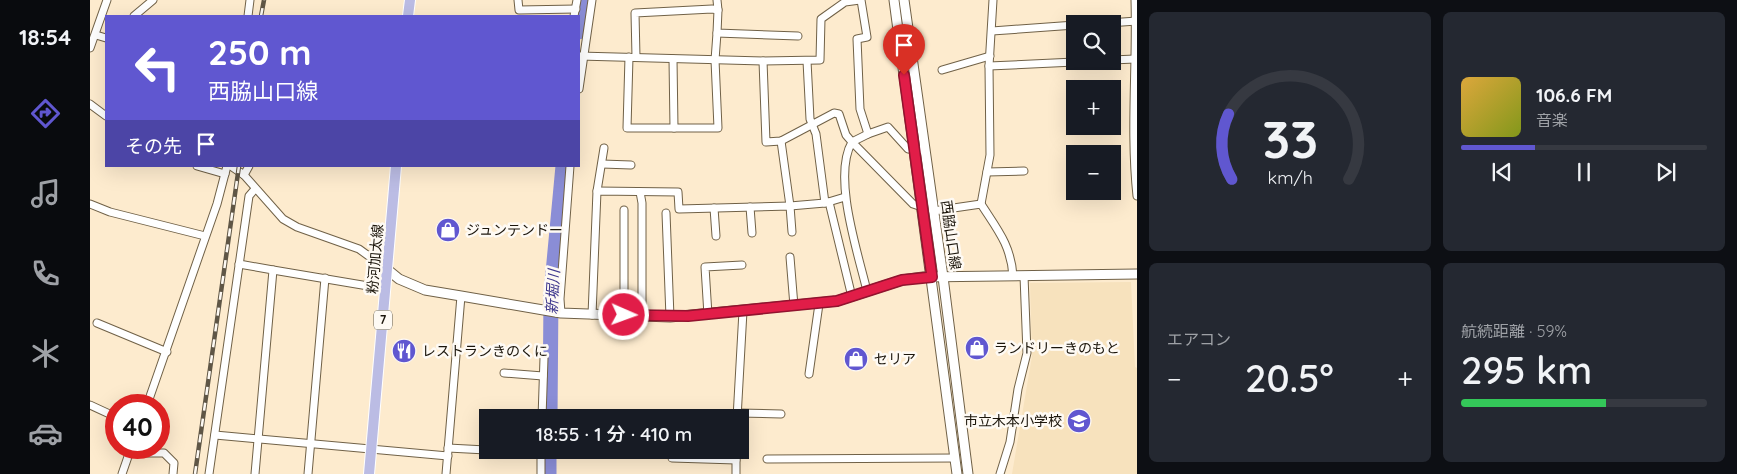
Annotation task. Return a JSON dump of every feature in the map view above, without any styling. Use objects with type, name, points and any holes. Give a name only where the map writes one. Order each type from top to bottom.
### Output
[{"type":"main road","points":[[408,15],[410,0]]},
{"type":"main road","name":"粉河加太線","points":[[369,474],[396,167]]},
{"type":"street","points":[[90,48],[96,35],[106,0]]},
{"type":"street","points":[[135,15],[153,0]]},
{"type":"street","points":[[248,15],[250,0]]},
{"type":"street","points":[[518,0],[518,10],[575,13],[577,0]]},
{"type":"street","points":[[580,72],[581,56],[592,0]]},
{"type":"street","points":[[717,0],[718,10],[715,60],[718,128],[627,128],[635,13],[718,10]]},
{"type":"street","points":[[581,56],[763,62],[820,60],[821,19],[845,1],[861,0],[867,37],[857,39],[860,109],[868,134]]},
{"type":"street","name":"西脇山口線","points":[[894,0],[957,474]]},
{"type":"street","name":"西脇山口線","points":[[904,0],[943,277],[968,474]]},
{"type":"street","points":[[993,0],[989,66],[990,155],[981,204],[1007,244],[1012,259],[1013,276]]},
{"type":"street","points":[[1136,2],[1137,196]]},
{"type":"street","points":[[1121,22],[1137,21]]},
{"type":"street","points":[[992,31],[1066,26]]},
{"type":"street","points":[[717,33],[798,36]]},
{"type":"street","points":[[96,35],[105,38]]},
{"type":"street","points":[[1121,58],[1136,55]]},
{"type":"street","points":[[942,70],[990,56]]},
{"type":"street","points":[[673,59],[674,128]]},
{"type":"street","points":[[808,61],[810,119],[816,134],[827,202],[852,297]]},
{"type":"street","points":[[763,62],[766,142],[782,141],[834,113],[839,114],[846,135],[852,142],[913,204],[922,207]]},
{"type":"street","points":[[989,66],[1066,62]]},
{"type":"street","points":[[90,104],[105,115]]},
{"type":"street","points":[[867,291],[845,197],[847,151],[852,142],[888,127],[908,149],[914,151],[924,150]]},
{"type":"street","points":[[782,141],[792,232]]},
{"type":"street","points":[[592,315],[597,191],[604,148]]},
{"type":"street","points":[[602,164],[631,165]]},
{"type":"street","points":[[200,167],[225,174]]},
{"type":"street","points":[[151,394],[217,204],[227,167]]},
{"type":"street","points":[[232,167],[244,175],[283,219],[297,227],[359,249],[399,279],[425,290],[560,312],[592,315],[670,317],[708,315],[819,304],[852,297],[902,280],[932,277],[1137,274]]},
{"type":"street","points":[[244,175],[248,167]]},
{"type":"street","points":[[560,312],[570,167]]},
{"type":"street","points":[[987,172],[1024,171]]},
{"type":"street","points":[[208,474],[249,196],[255,189]]},
{"type":"street","points":[[597,191],[678,192],[679,209],[790,206],[827,202],[845,197]]},
{"type":"street","points":[[640,192],[642,203],[642,316]]},
{"type":"street","points":[[90,204],[110,212],[205,236]]},
{"type":"street","points":[[933,211],[981,204]]},
{"type":"street","points":[[750,207],[752,234]]},
{"type":"street","points":[[714,208],[716,236]]},
{"type":"street","points":[[624,210],[624,315]]},
{"type":"street","points":[[666,213],[670,317]]},
{"type":"street","points":[[790,257],[794,306]]},
{"type":"street","points":[[239,264],[386,288]]},
{"type":"street","points":[[708,315],[705,267],[742,265]]},
{"type":"street","points":[[255,474],[273,270]]},
{"type":"street","points":[[1000,474],[1010,442],[1018,389],[1027,353],[1024,276]]},
{"type":"street","points":[[308,474],[325,278]]},
{"type":"street","points":[[446,474],[461,296]]},
{"type":"street","points":[[809,374],[819,304]]},
{"type":"street","points":[[738,409],[743,311]]},
{"type":"street","points":[[97,323],[167,352]]},
{"type":"street","points":[[542,409],[544,358]]},
{"type":"street","points":[[504,373],[543,376]]},
{"type":"street","points":[[90,405],[105,412]]},
{"type":"street","points":[[749,415],[781,414]]},
{"type":"street","points":[[214,435],[371,450],[479,452]]},
{"type":"street","points":[[767,459],[955,458]]},
{"type":"street","points":[[122,474],[127,459]]},
{"type":"street","points":[[170,459],[174,463],[173,474]]},
{"type":"street","points":[[540,474],[541,459]]},
{"type":"street","points":[[704,459],[736,460],[736,474]]},
{"type":"shaded area","name":"市立木本小学校","points":[[1131,282],[1135,367],[1137,368],[1137,474],[1012,474],[1032,356],[1030,283]]},
{"type":"waterway","name":"新堀川","points":[[580,26],[584,0]]},
{"type":"waterway","name":"新堀川","points":[[550,409],[551,294],[563,167]]},
{"type":"waterway","name":"新堀川","points":[[549,459],[549,474]]},
{"type":"railway","points":[[261,15],[264,0]]},
{"type":"railway","points":[[195,474],[239,167]]},
{"type":"place","name":"ジュンテンドー","points":[[448,230]]},
{"type":"place","name":"ランドリーきのもと","points":[[977,348]]},
{"type":"place","name":"レストランきのくに","points":[[404,351]]},
{"type":"place","name":"セリア","points":[[856,359]]},
{"type":"place","name":"市立木本小学校","points":[[1079,421]]},
{"type":"route","points":[[624,315],[670,317],[708,315],[837,301],[902,280],[932,277],[904,75]]}]
